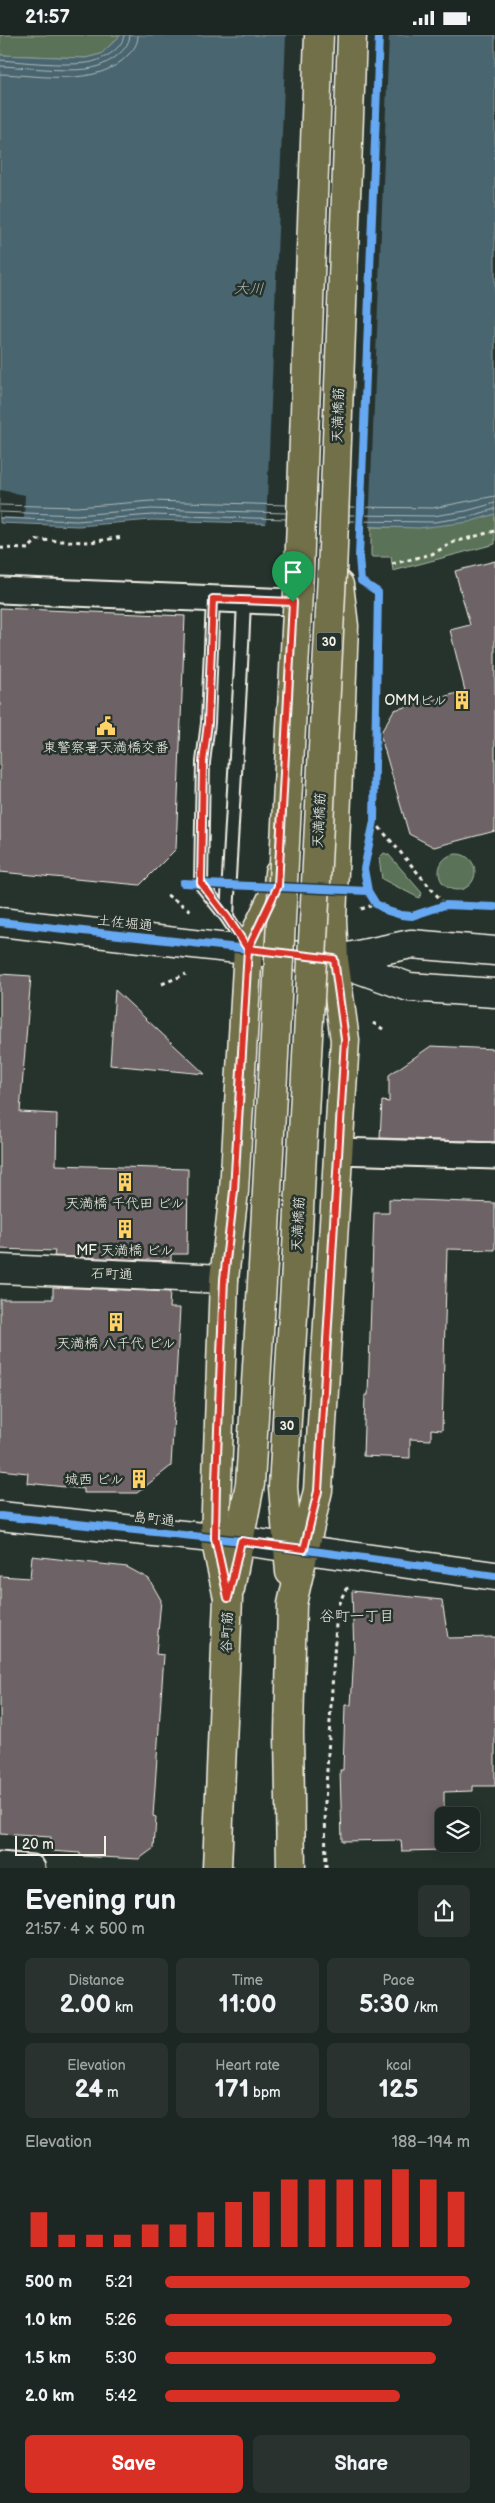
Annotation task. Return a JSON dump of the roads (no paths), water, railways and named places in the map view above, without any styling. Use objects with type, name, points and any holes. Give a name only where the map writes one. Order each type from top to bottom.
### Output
[{"type":"main road","name":"30","points":[[228,1539],[224,1279],[234,1191],[248,949],[278,886],[296,557],[313,35]]},
{"type":"main road","name":"30","points":[[228,1539],[250,1484],[299,573],[320,35]]},
{"type":"main road","name":"天満橋筋","points":[[297,1548],[283,1487],[332,574],[352,35]]},
{"type":"main road","name":"天満橋筋","points":[[334,959],[332,920],[344,626],[339,587],[358,35]]},
{"type":"main road","name":"30","points":[[291,1868],[289,1733],[292,1604],[297,1548],[318,1491],[345,1039],[334,959]]},
{"type":"main road","name":"谷町筋","points":[[217,1868],[228,1598],[228,1539]]},
{"type":"street","points":[[0,590],[293,602]]},
{"type":"street","name":"土佐堀通","points":[[0,922],[334,959],[408,987],[495,993]]},
{"type":"street","name":"土佐堀通","points":[[334,959],[411,944],[495,951]]},
{"type":"street","points":[[339,1151],[495,1156]]},
{"type":"street","name":"石町通","points":[[0,1269],[224,1279]]},
{"type":"street","name":"島町通","points":[[0,1515],[228,1539],[495,1577]]},
{"type":"street","points":[[0,1865],[32,1868]]},
{"type":"lane","points":[[213,599],[208,723],[203,762],[201,883],[248,949]]},
{"type":"lane","points":[[227,917],[235,759],[240,704],[244,600]]},
{"type":"water","name":"大川","points":[[121,35],[495,35],[495,514],[469,522],[419,528],[152,520],[78,526],[0,523],[0,55],[86,58],[101,54]]},
{"type":"place","name":"OMMビル","points":[[462,700]]},
{"type":"place","name":"東警察署天満橋交番","points":[[106,726]]},
{"type":"place","name":"天満橋 千代田 ビル","points":[[125,1182]]},
{"type":"place","name":"MF 天満橋 ビル","points":[[125,1229]]},
{"type":"place","name":"天満橋 八千代 ビル","points":[[116,1322]]},
{"type":"place","name":"城西 ビル","points":[[139,1479]]},
{"type":"district","name":"谷町一丁目","points":[[357,1616]]}]
